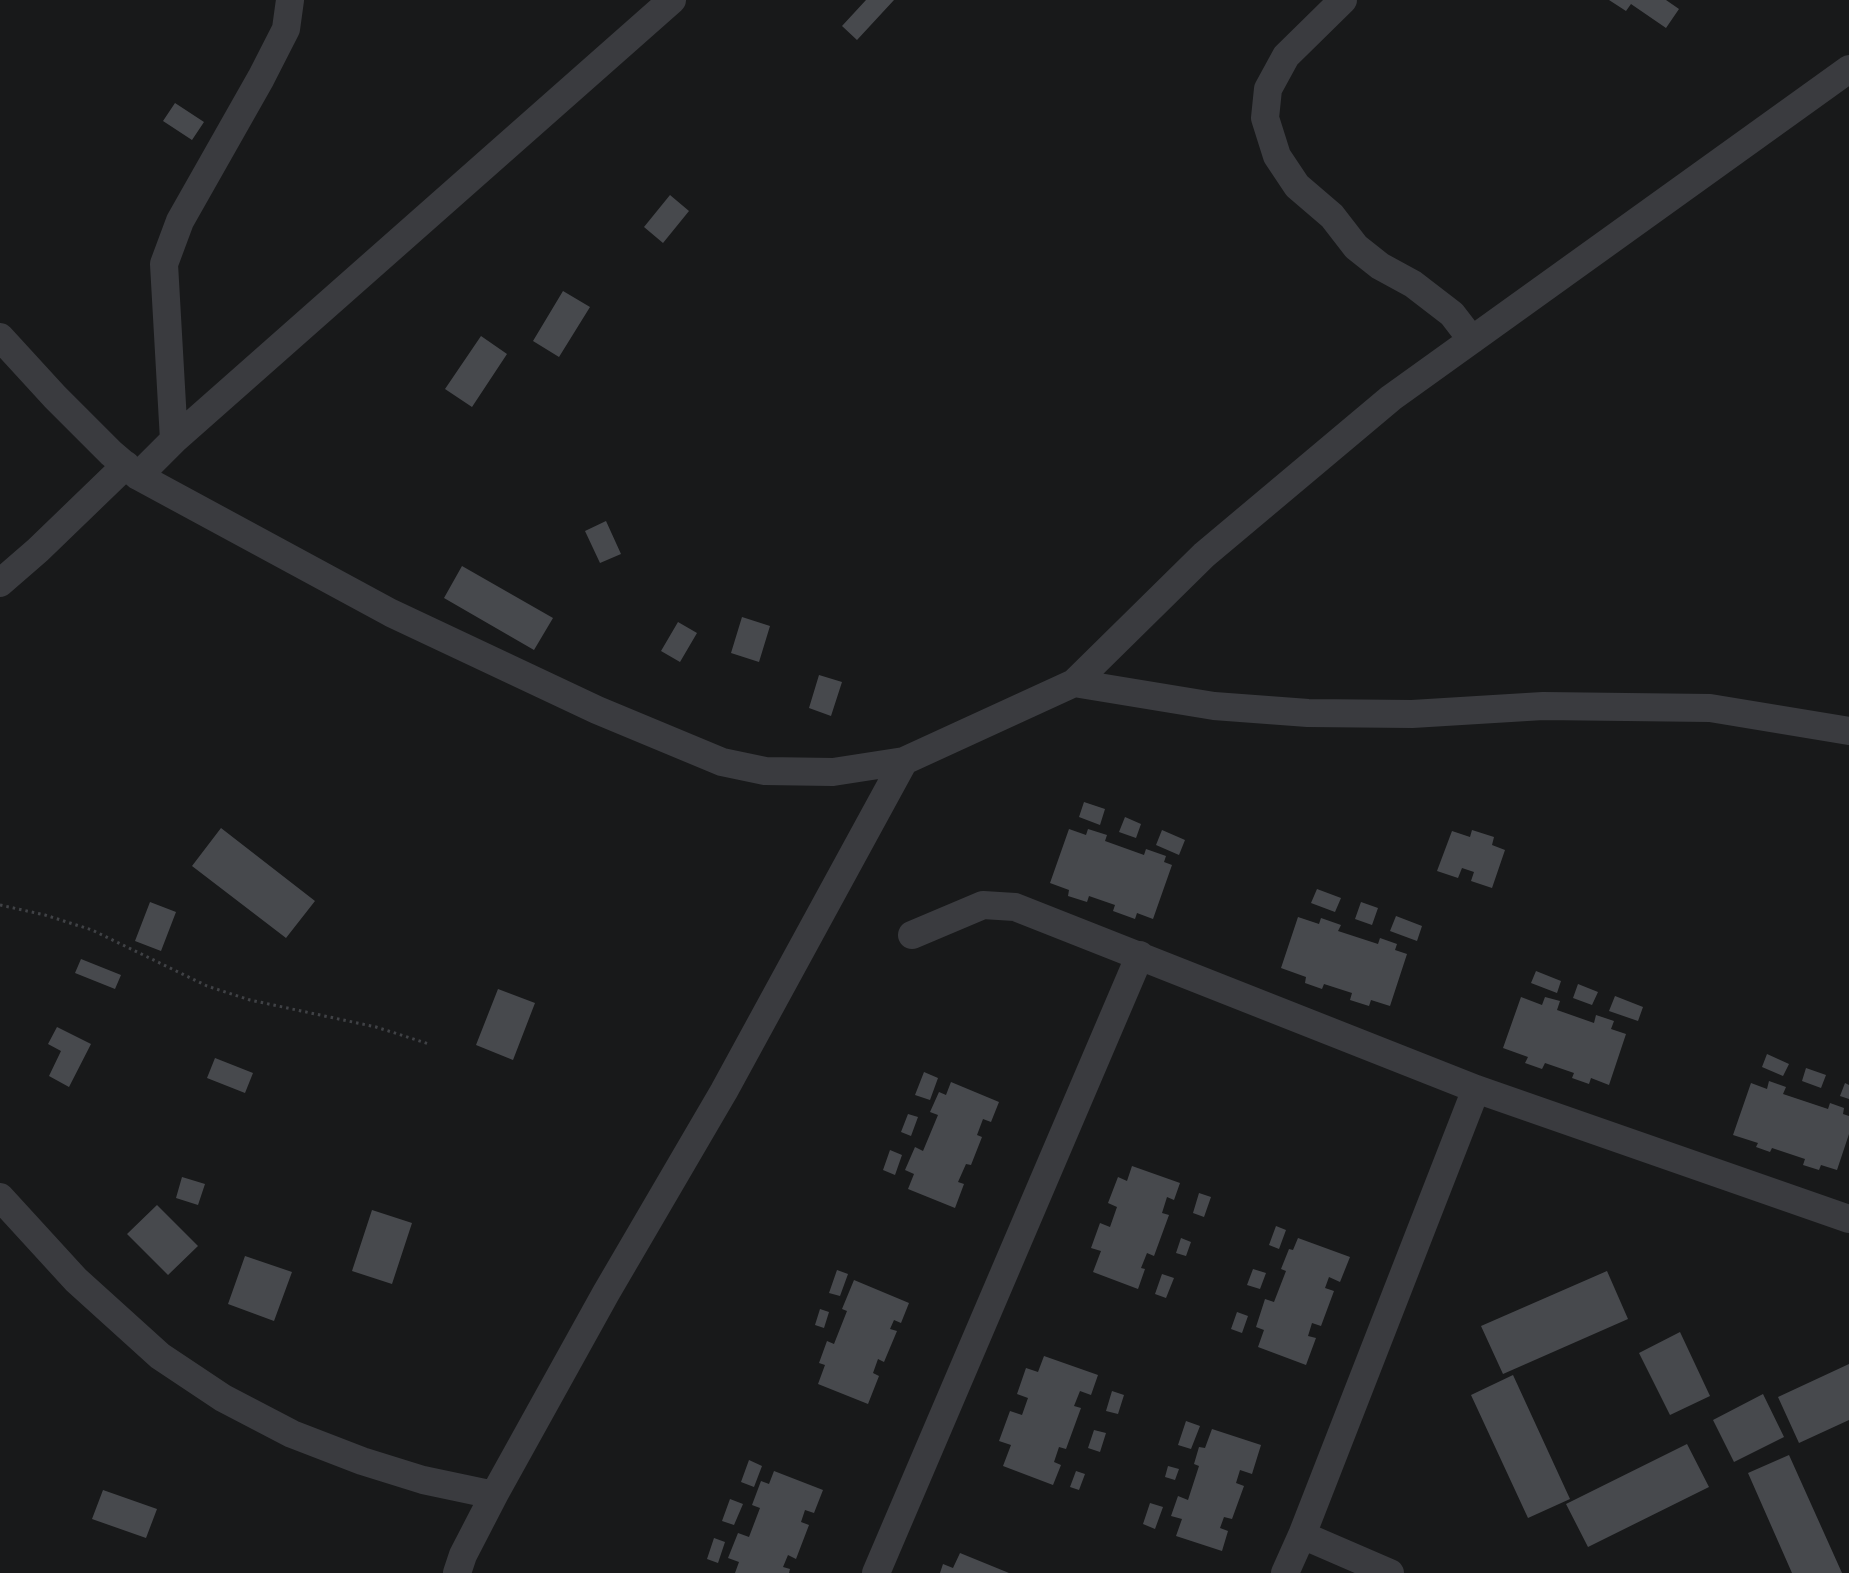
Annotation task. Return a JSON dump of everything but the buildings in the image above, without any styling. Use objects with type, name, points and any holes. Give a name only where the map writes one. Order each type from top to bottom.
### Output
[{"type":"street","points":[[174,440],[164,264],[180,221],[257,86],[286,29],[290,0]]},
{"type":"street","points":[[0,583],[132,470],[174,440],[672,0]]},
{"type":"street","points":[[1342,0],[1286,56],[1268,89],[1265,118],[1277,156],[1297,186],[1332,216],[1356,247],[1380,266],[1413,284],[1452,314],[1472,340]]},
{"type":"street","points":[[0,337],[55,398],[111,453],[132,470],[436,635],[597,710],[722,762],[765,771],[833,772],[904,761],[1074,683],[1204,555],[1390,398],[1849,68]]},
{"type":"street","points":[[1074,683],[1214,706],[1308,713],[1412,714],[1543,706],[1710,708],[1849,731]]},
{"type":"street","points":[[457,1573],[463,1554],[494,1495],[606,1293],[724,1091],[904,761]]},
{"type":"street","points":[[912,935],[983,905],[1015,907],[1476,1089],[1849,1219]]},
{"type":"street","points":[[876,1573],[1140,955]]},
{"type":"street","points":[[1285,1573],[1302,1535],[1476,1089]]},
{"type":"street","points":[[0,1197],[76,1280],[160,1356],[222,1398],[292,1434],[362,1460],[423,1480],[494,1495]]},
{"type":"street","points":[[1302,1535],[1390,1573]]},
{"type":"path","points":[[0,905],[45,915],[92,930],[207,986],[250,1000],[376,1027],[429,1044]]}]
